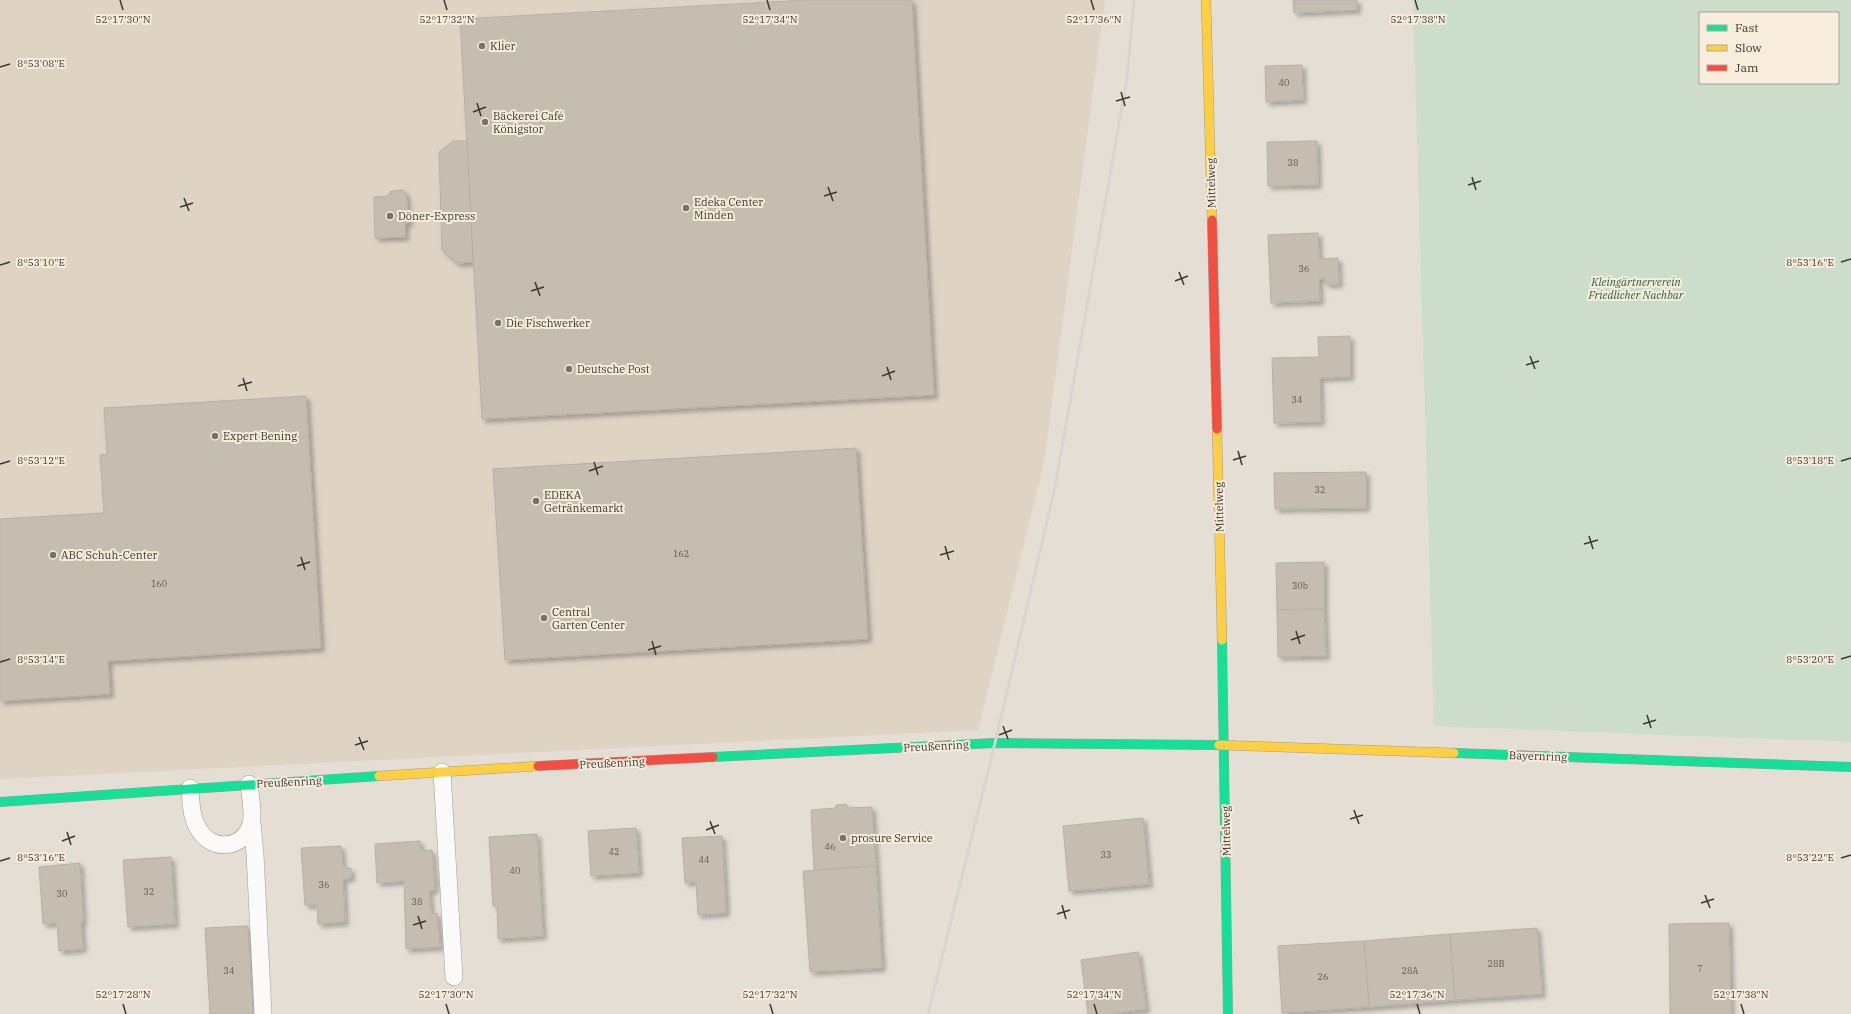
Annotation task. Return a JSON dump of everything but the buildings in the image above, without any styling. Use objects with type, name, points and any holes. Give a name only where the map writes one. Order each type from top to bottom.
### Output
[{"type":"street","name":"Mittelweg","points":[[1206,0],[1225,745],[1228,1014]]},
{"type":"street","name":"Preußenring","points":[[0,802],[442,772],[995,743],[1225,745]]},
{"type":"street","name":"Bayernring","points":[[1225,745],[1851,767]]},
{"type":"lane","points":[[442,772],[454,977]]},
{"type":"lane","points":[[249,784],[255,854],[263,1014]]},
{"type":"lane","points":[[190,788],[193,815],[200,830],[208,840],[217,845],[232,846],[245,837],[252,823]]},
{"type":"shaded area","points":[[0,0],[1105,0],[1044,463],[978,730],[0,779]]},
{"type":"green space","name":"Kleingärtnerverein Friedlicher Nachbar","points":[[1413,0],[1851,0],[1851,742],[1434,726]]},
{"type":"railway","points":[[928,1014],[995,743],[1055,487],[1127,78],[1134,0]]},
{"type":"traffic: fast","points":[[1222,640],[1228,1014]]},
{"type":"traffic: fast","points":[[713,757],[995,743],[1219,745]]},
{"type":"traffic: fast","points":[[1454,753],[1851,767]]},
{"type":"traffic: fast","points":[[0,802],[379,776]]},
{"type":"traffic: slow","points":[[1206,0],[1212,220]]},
{"type":"traffic: slow","points":[[1217,429],[1222,640]]},
{"type":"traffic: slow","points":[[1219,745],[1454,753]]},
{"type":"traffic: slow","points":[[379,776],[538,766]]},
{"type":"traffic: jam","points":[[1212,220],[1217,429]]},
{"type":"traffic: jam","points":[[538,766],[713,757]]},
{"type":"place","name":"Klier","points":[[482,46]]},
{"type":"place","name":"Bäckerei Café Königstor","points":[[485,122]]},
{"type":"place","name":"Edeka Center Minden","points":[[686,208]]},
{"type":"place","name":"Döner-Express","points":[[390,216]]},
{"type":"place","name":"Die Fischwerker","points":[[498,323]]},
{"type":"place","name":"Deutsche Post","points":[[569,369]]},
{"type":"place","name":"Expert Bening","points":[[215,436]]},
{"type":"place","name":"EDEKA Getränkemarkt","points":[[536,501]]},
{"type":"place","name":"ABC Schuh-Center","points":[[53,555]]},
{"type":"place","name":"Central Garten Center","points":[[544,618]]},
{"type":"place","name":"prosure Service","points":[[843,838]]}]
